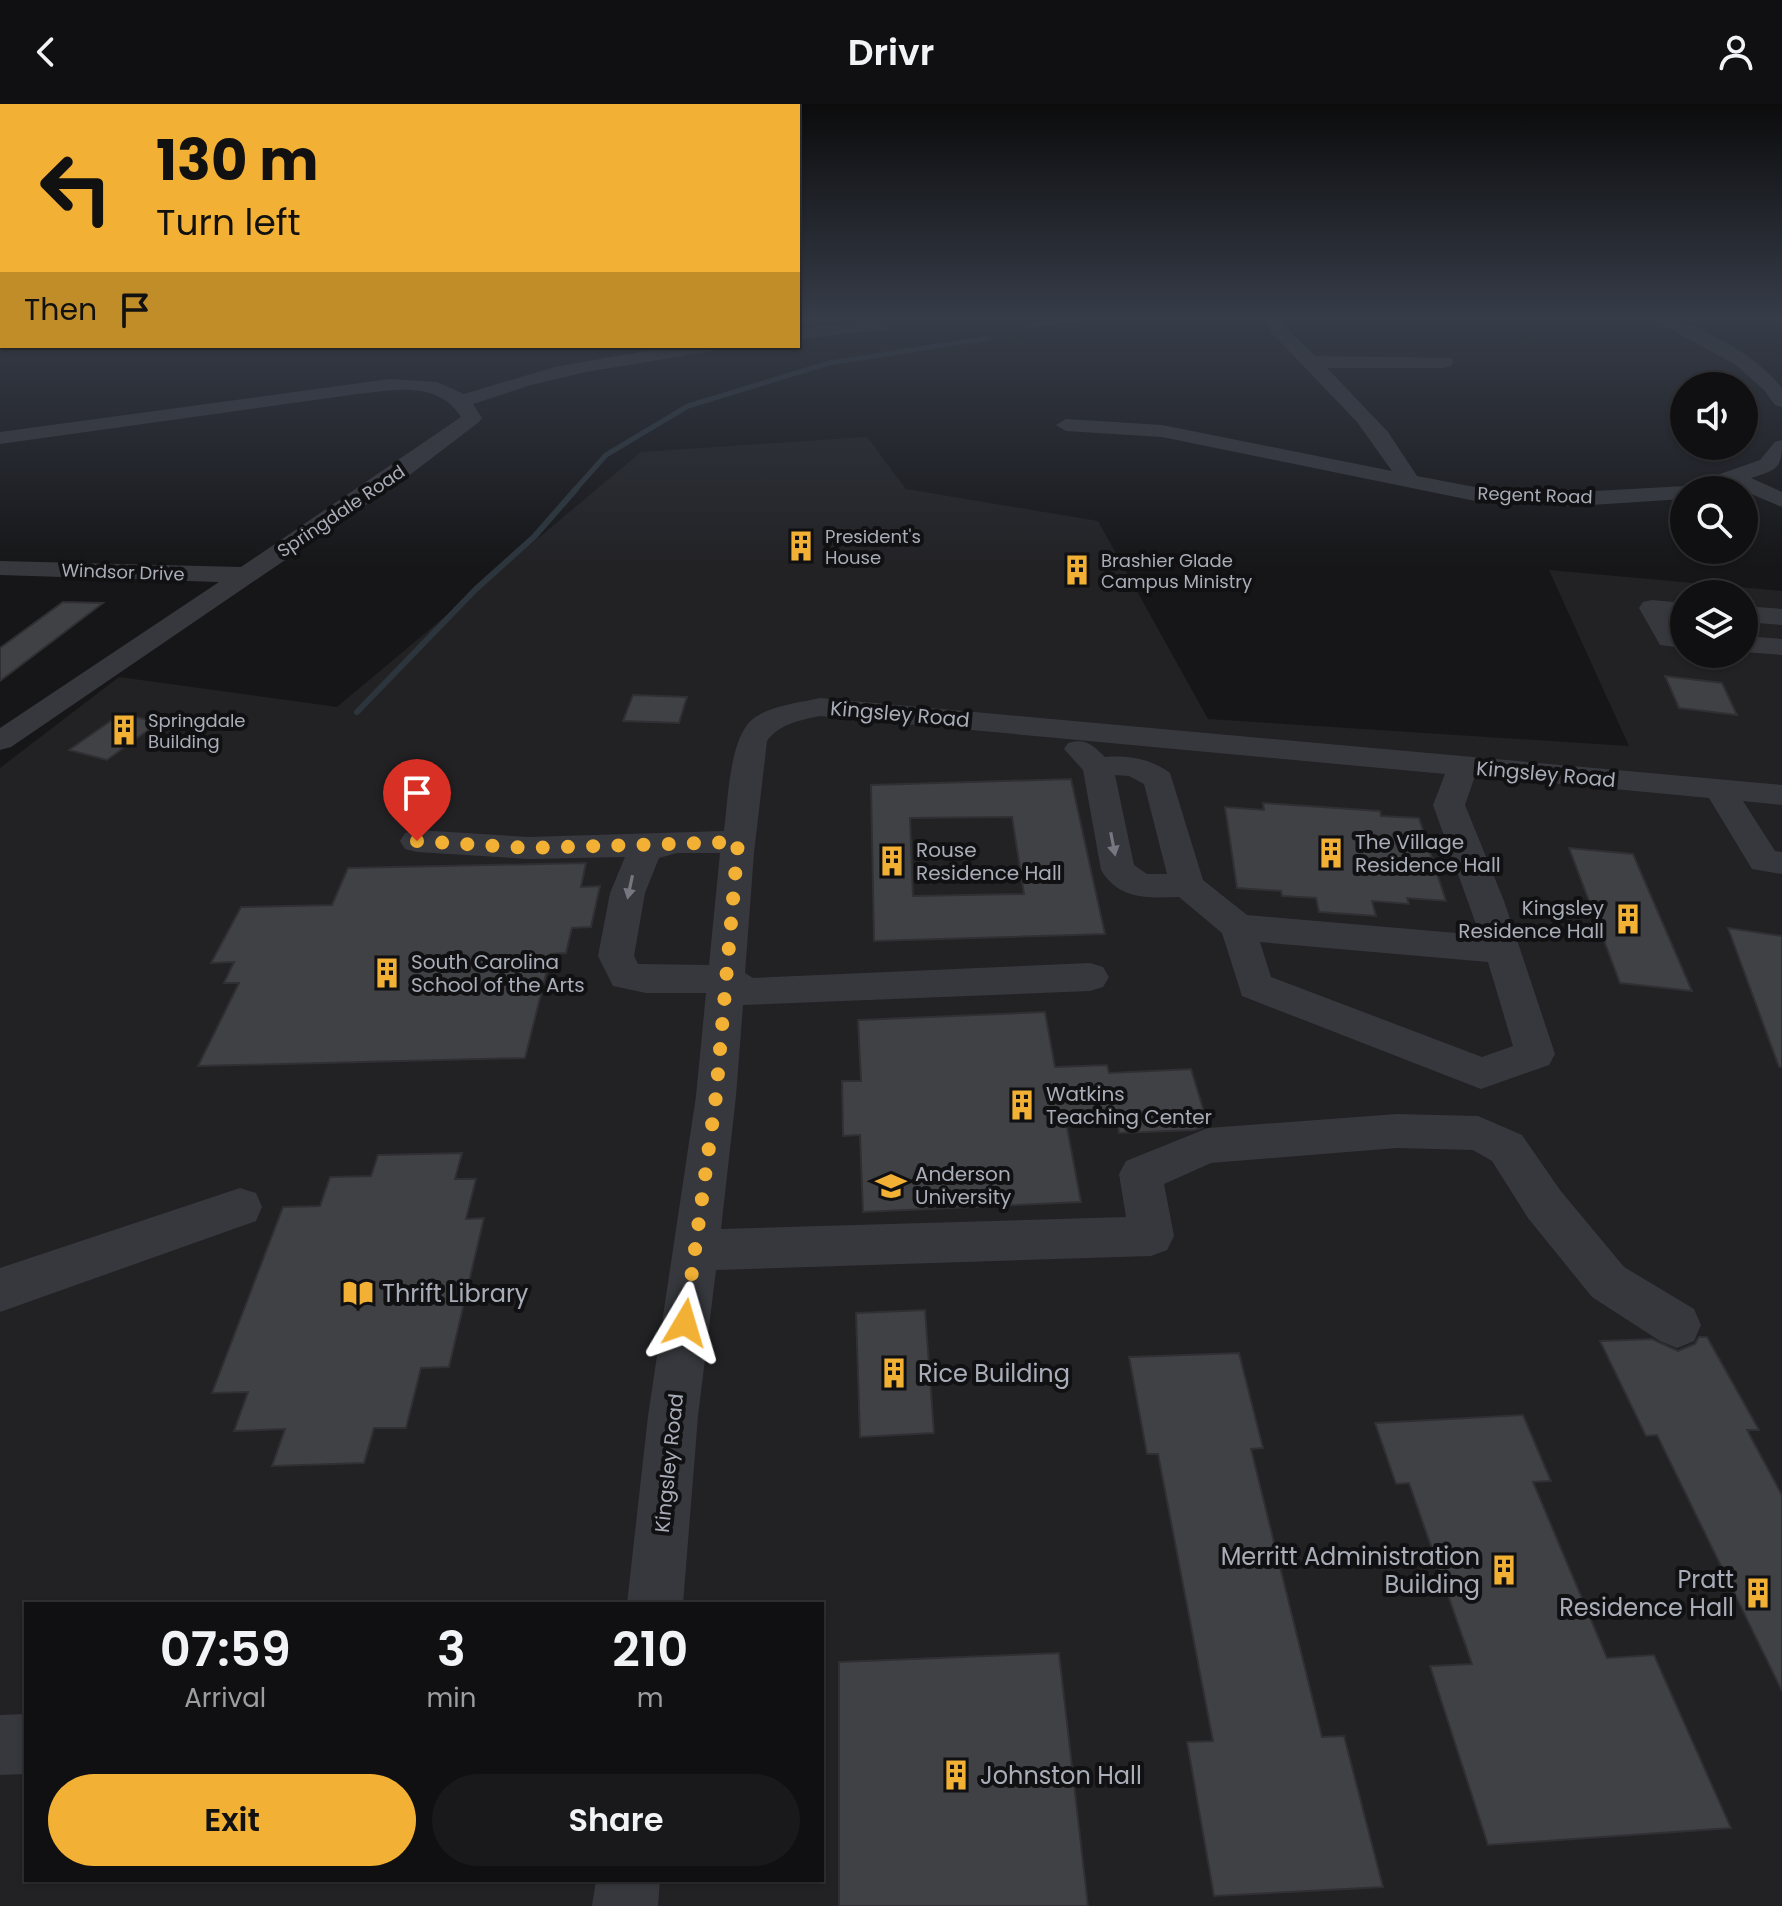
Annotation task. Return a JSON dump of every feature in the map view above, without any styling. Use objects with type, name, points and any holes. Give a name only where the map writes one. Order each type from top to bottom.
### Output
[{"type":"street","points":[[0,438],[268,401]]},
{"type":"street","name":"Springdale Road","points":[[0,741],[403,469],[472,418],[464,401]]},
{"type":"street","points":[[1347,401],[1397,460],[1407,478]]},
{"type":"street","name":"Regent Road","points":[[1066,425],[1162,431],[1485,496],[1576,499],[1670,493]]},
{"type":"street","points":[[1738,476],[1768,465],[1782,446]]},
{"type":"street","points":[[1758,489],[1782,500]]},
{"type":"street","name":"Windsor Drive","points":[[0,568],[245,575]]},
{"type":"street","points":[[1670,610],[1652,608],[1670,639]]},
{"type":"street","points":[[1758,615],[1782,617]]},
{"type":"street","points":[[1764,646],[1782,671]]},
{"type":"street","name":"Kingsley Road","points":[[655,1602],[673,1416],[716,1096],[738,842],[752,741],[763,725],[788,714],[820,707],[1782,795]]},
{"type":"street","points":[[1057,728],[1098,767],[1118,870],[1140,886],[1187,885]]},
{"type":"street","points":[[1098,767],[1111,764],[1149,770],[1159,780],[1187,885],[1238,927],[1255,986],[1481,1073],[1535,1054],[1487,901],[1449,805],[1463,766]]},
{"type":"street","points":[[1720,790],[1764,861],[1782,863]]},
{"type":"street","points":[[417,841],[528,848],[738,842]]},
{"type":"street","points":[[655,845],[642,854],[634,869],[616,956],[618,966],[626,976],[726,979],[747,992],[1090,977]]},
{"type":"street","points":[[1238,927],[1503,950]]},
{"type":"street","points":[[695,1250],[1151,1236],[1141,1174],[1208,1146],[1397,1131],[1478,1133],[1507,1148],[1544,1204],[1608,1282],[1677,1325]]},
{"type":"street","points":[[0,1290],[240,1207]]},
{"type":"street","points":[[0,1745],[24,1744]]},
{"type":"street","points":[[625,1906],[628,1882]]},
{"type":"shaded area","name":"Anderson University","points":[[867,437],[906,489],[1098,521],[1208,719],[1629,746],[1549,570],[1670,581],[1670,668],[1758,668],[1758,589],[1782,591],[1782,1906],[0,1906],[0,768],[119,677],[337,707],[641,452]]},
{"type":"building","points":[[63,602],[103,603],[0,681],[0,648]]},
{"type":"building","points":[[1665,676],[1722,683],[1737,715],[1679,708]]},
{"type":"building","points":[[633,695],[687,697],[679,723],[623,721]]},
{"type":"building","name":"Springdale Building","points":[[122,713],[158,723],[107,760],[69,750]]},
{"type":"building","points":[[1071,779],[1105,934],[874,941],[871,785]],"holes":[[[1012,817],[1024,894],[913,896],[910,818]]]},
{"type":"building","name":"The Village Residence Hall","points":[[1263,803],[1380,811],[1381,816],[1419,818],[1446,901],[1407,898],[1409,904],[1372,901],[1376,916],[1319,912],[1316,898],[1282,896],[1281,891],[1237,888],[1225,807],[1264,810]]},
{"type":"building","name":"Kingsley Residence Hall","points":[[1569,848],[1633,854],[1692,991],[1620,983]]},
{"type":"building","name":"South Carolina School of the Arts","points":[[586,863],[581,887],[600,886],[591,927],[572,928],[566,953],[551,954],[525,1058],[198,1066],[239,983],[224,983],[234,962],[211,963],[241,907],[332,905],[348,868]]},
{"type":"building","points":[[1728,928],[1782,936],[1782,1067],[1779,1067]]},
{"type":"building","name":"Watkins Teaching Center","points":[[1045,1012],[1055,1067],[1107,1065],[1109,1073],[1191,1069],[1208,1125],[1195,1130],[1119,1133],[1117,1120],[1066,1122],[1081,1202],[863,1212],[860,1135],[843,1136],[842,1081],[861,1081],[858,1020]]},
{"type":"building","name":"Thrift Library","points":[[462,1153],[455,1179],[476,1179],[466,1219],[484,1218],[449,1367],[421,1368],[406,1428],[374,1428],[364,1463],[272,1466],[285,1429],[234,1431],[248,1392],[212,1393],[283,1207],[320,1206],[330,1177],[371,1176],[378,1155]]},
{"type":"building","name":"Rice Building","points":[[925,1310],[934,1433],[860,1437],[856,1313]]},
{"type":"building","name":"Pratt Residence Hall","points":[[1699,1337],[1707,1337],[1759,1430],[1747,1430],[1782,1495],[1782,1691],[1657,1435],[1646,1436],[1600,1341],[1652,1339],[1678,1351],[1695,1344]]},
{"type":"building","points":[[1239,1353],[1263,1448],[1251,1449],[1322,1737],[1344,1736],[1383,1887],[1214,1896],[1187,1742],[1213,1741],[1158,1454],[1147,1454],[1129,1357]]},
{"type":"building","name":"Merritt Administration Building","points":[[1523,1415],[1551,1481],[1533,1482],[1607,1658],[1654,1655],[1731,1828],[1488,1845],[1430,1666],[1472,1664],[1409,1483],[1396,1484],[1375,1423]]},
{"type":"building","name":"Johnston Hall","points":[[1059,1653],[1088,1906],[839,1906],[839,1662]]},
{"type":"waterway","points":[[574,491],[606,455],[688,406],[704,401]]},
{"type":"waterway","points":[[357,712],[476,589],[534,537],[576,489]]},
{"type":"place","name":"President's House","points":[[801,546]]},
{"type":"place","name":"Brashier Glade Campus Ministry","points":[[1077,570]]},
{"type":"place","name":"Springdale Building","points":[[124,730]]},
{"type":"place","name":"The Village Residence Hall","points":[[1331,853]]},
{"type":"place","name":"Rouse Residence Hall","points":[[892,861]]},
{"type":"place","name":"Kingsley Residence Hall","points":[[1628,919]]},
{"type":"place","name":"South Carolina School of the Arts","points":[[387,973]]},
{"type":"place","name":"Watkins Teaching Center","points":[[1022,1105]]},
{"type":"place","name":"Anderson University","points":[[891,1186]]},
{"type":"place","name":"Thrift Library","points":[[358,1293]]},
{"type":"place","name":"Rice Building","points":[[894,1373]]},
{"type":"place","name":"Merritt Administration Building","points":[[1504,1570]]},
{"type":"place","name":"Pratt Residence Hall","points":[[1758,1593]]},
{"type":"place","name":"Johnston Hall","points":[[956,1775]]},
{"type":"route","points":[[417,841],[528,848],[738,842],[716,1096],[685,1323]]}]
